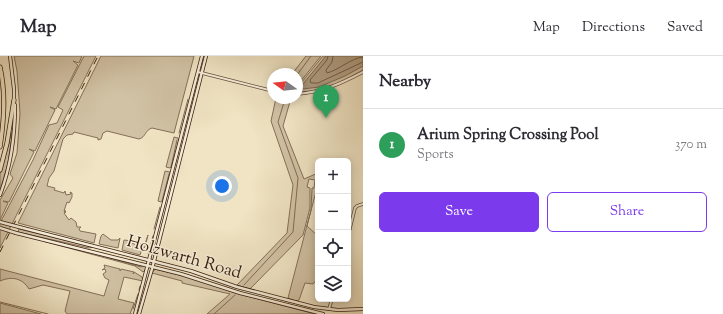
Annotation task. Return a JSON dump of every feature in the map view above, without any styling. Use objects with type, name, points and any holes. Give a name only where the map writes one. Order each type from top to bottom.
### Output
[{"type":"highway","points":[[0,67],[4,88],[4,121],[0,147]]},
{"type":"highway","points":[[0,170],[7,143],[14,100]]},
{"type":"main road","points":[[0,195],[6,178],[11,154],[15,123],[14,82],[10,56]]},
{"type":"main road","points":[[135,314],[202,56]]},
{"type":"main road","points":[[139,314],[153,266],[206,56]]},
{"type":"main road","name":"Holzwarth Road","points":[[0,222],[154,261],[251,291],[314,307],[353,310],[363,309]]},
{"type":"main road","name":"Holzwarth Road","points":[[0,228],[153,266],[194,277],[240,293],[323,314]]},
{"type":"main road","points":[[211,283],[213,278]]},
{"type":"street","points":[[198,72],[267,89]]},
{"type":"street","points":[[303,94],[330,88],[363,72]]},
{"type":"street","points":[[350,230],[355,208],[363,204]]},
{"type":"street","points":[[329,309],[331,302]]},
{"type":"shaded area","points":[[14,56],[82,56],[79,63],[73,61],[78,65],[56,109],[50,107],[55,110],[35,151],[29,149],[34,152],[9,202],[3,201],[8,203],[0,220],[0,200],[13,178],[10,174],[17,153],[20,113],[17,71]]},
{"type":"shaded area","points":[[84,56],[96,56],[0,248],[0,223],[33,160],[49,125],[57,123],[63,110],[58,107]]},
{"type":"shaded area","points":[[101,56],[194,56],[174,133],[152,128],[139,139],[107,131],[103,133],[101,139],[98,140],[98,138],[74,132],[73,134],[67,135],[63,139],[54,171],[49,178],[47,186],[64,193],[65,191],[66,195],[71,194],[70,192],[72,193],[72,197],[69,203],[67,202],[64,211],[66,212],[64,213],[69,220],[71,218],[76,222],[77,227],[81,227],[79,229],[80,231],[96,234],[94,243],[18,223]]},
{"type":"shaded area","points":[[306,56],[321,56],[303,78],[303,68],[297,68]]},
{"type":"shaded area","points":[[323,56],[363,56],[363,70],[340,82],[316,90],[303,91],[303,81]]},
{"type":"shaded area","points":[[275,104],[289,104],[283,126],[304,179],[315,174],[315,180],[309,179],[307,187],[310,188],[310,208],[303,235],[250,289],[237,285],[287,233],[293,185],[271,121]]},
{"type":"shaded area","points":[[13,128],[8,163],[0,190],[0,174]]},
{"type":"shaded area","points":[[174,137],[178,138],[179,141],[172,166],[170,168],[166,167]]},
{"type":"shaded area","points":[[165,171],[170,172],[170,175],[164,200],[161,202],[158,201]]},
{"type":"shaded area","points":[[315,180],[315,195],[307,226],[315,233],[315,282],[313,284],[305,283],[299,300],[296,301],[288,298],[311,210],[312,188],[314,188]]},
{"type":"shaded area","points":[[19,229],[93,247],[89,248],[18,232]]},
{"type":"shaded area","points":[[103,234],[111,240],[118,240],[120,238],[118,248],[99,244]]},
{"type":"shaded area","points":[[148,235],[145,247],[142,249],[140,255],[122,250],[124,240],[132,241],[132,243],[137,245],[137,243],[145,244]]},
{"type":"shaded area","points":[[43,241],[143,265],[141,266],[145,266],[146,269],[143,272],[135,266]]},
{"type":"shaded area","points":[[104,265],[120,269],[120,271],[121,269],[134,272],[142,277],[143,281],[124,277],[118,299],[134,303],[130,314],[67,314],[65,311],[70,291],[43,285],[29,289],[23,282],[13,278],[0,281],[0,269],[104,296],[109,280],[105,278],[103,274],[106,272],[105,269],[102,270],[105,268]]},
{"type":"shaded area","points":[[155,269],[199,280],[239,294],[315,314],[207,314],[230,294],[182,283],[182,281],[152,273]]},
{"type":"shaded area","points":[[0,303],[41,314],[0,314]]},
{"type":"water","points":[[326,56],[363,56],[363,66],[345,76],[319,87],[303,89],[303,84]]},
{"type":"waterway","points":[[302,68],[311,56]]},
{"type":"waterway","points":[[179,133],[188,99]]},
{"type":"waterway","points":[[244,285],[293,232],[298,178],[278,122],[283,104]]},
{"type":"waterway","points":[[171,167],[177,140]]},
{"type":"waterway","points":[[162,201],[169,174]]},
{"type":"waterway","points":[[154,229],[160,207]]},
{"type":"waterway","points":[[148,253],[153,236]]},
{"type":"waterway","points":[[93,253],[141,267]]},
{"type":"waterway","points":[[139,290],[140,286]]},
{"type":"waterway","points":[[133,309],[138,294]]},
{"type":"waterway","points":[[214,314],[235,295]]},
{"type":"waterway","points":[[0,302],[48,314]]},
{"type":"railway","points":[[0,252],[98,56]]},
{"type":"place","name":"Arium Spring Crossing Pool","points":[[326,118]]}]
